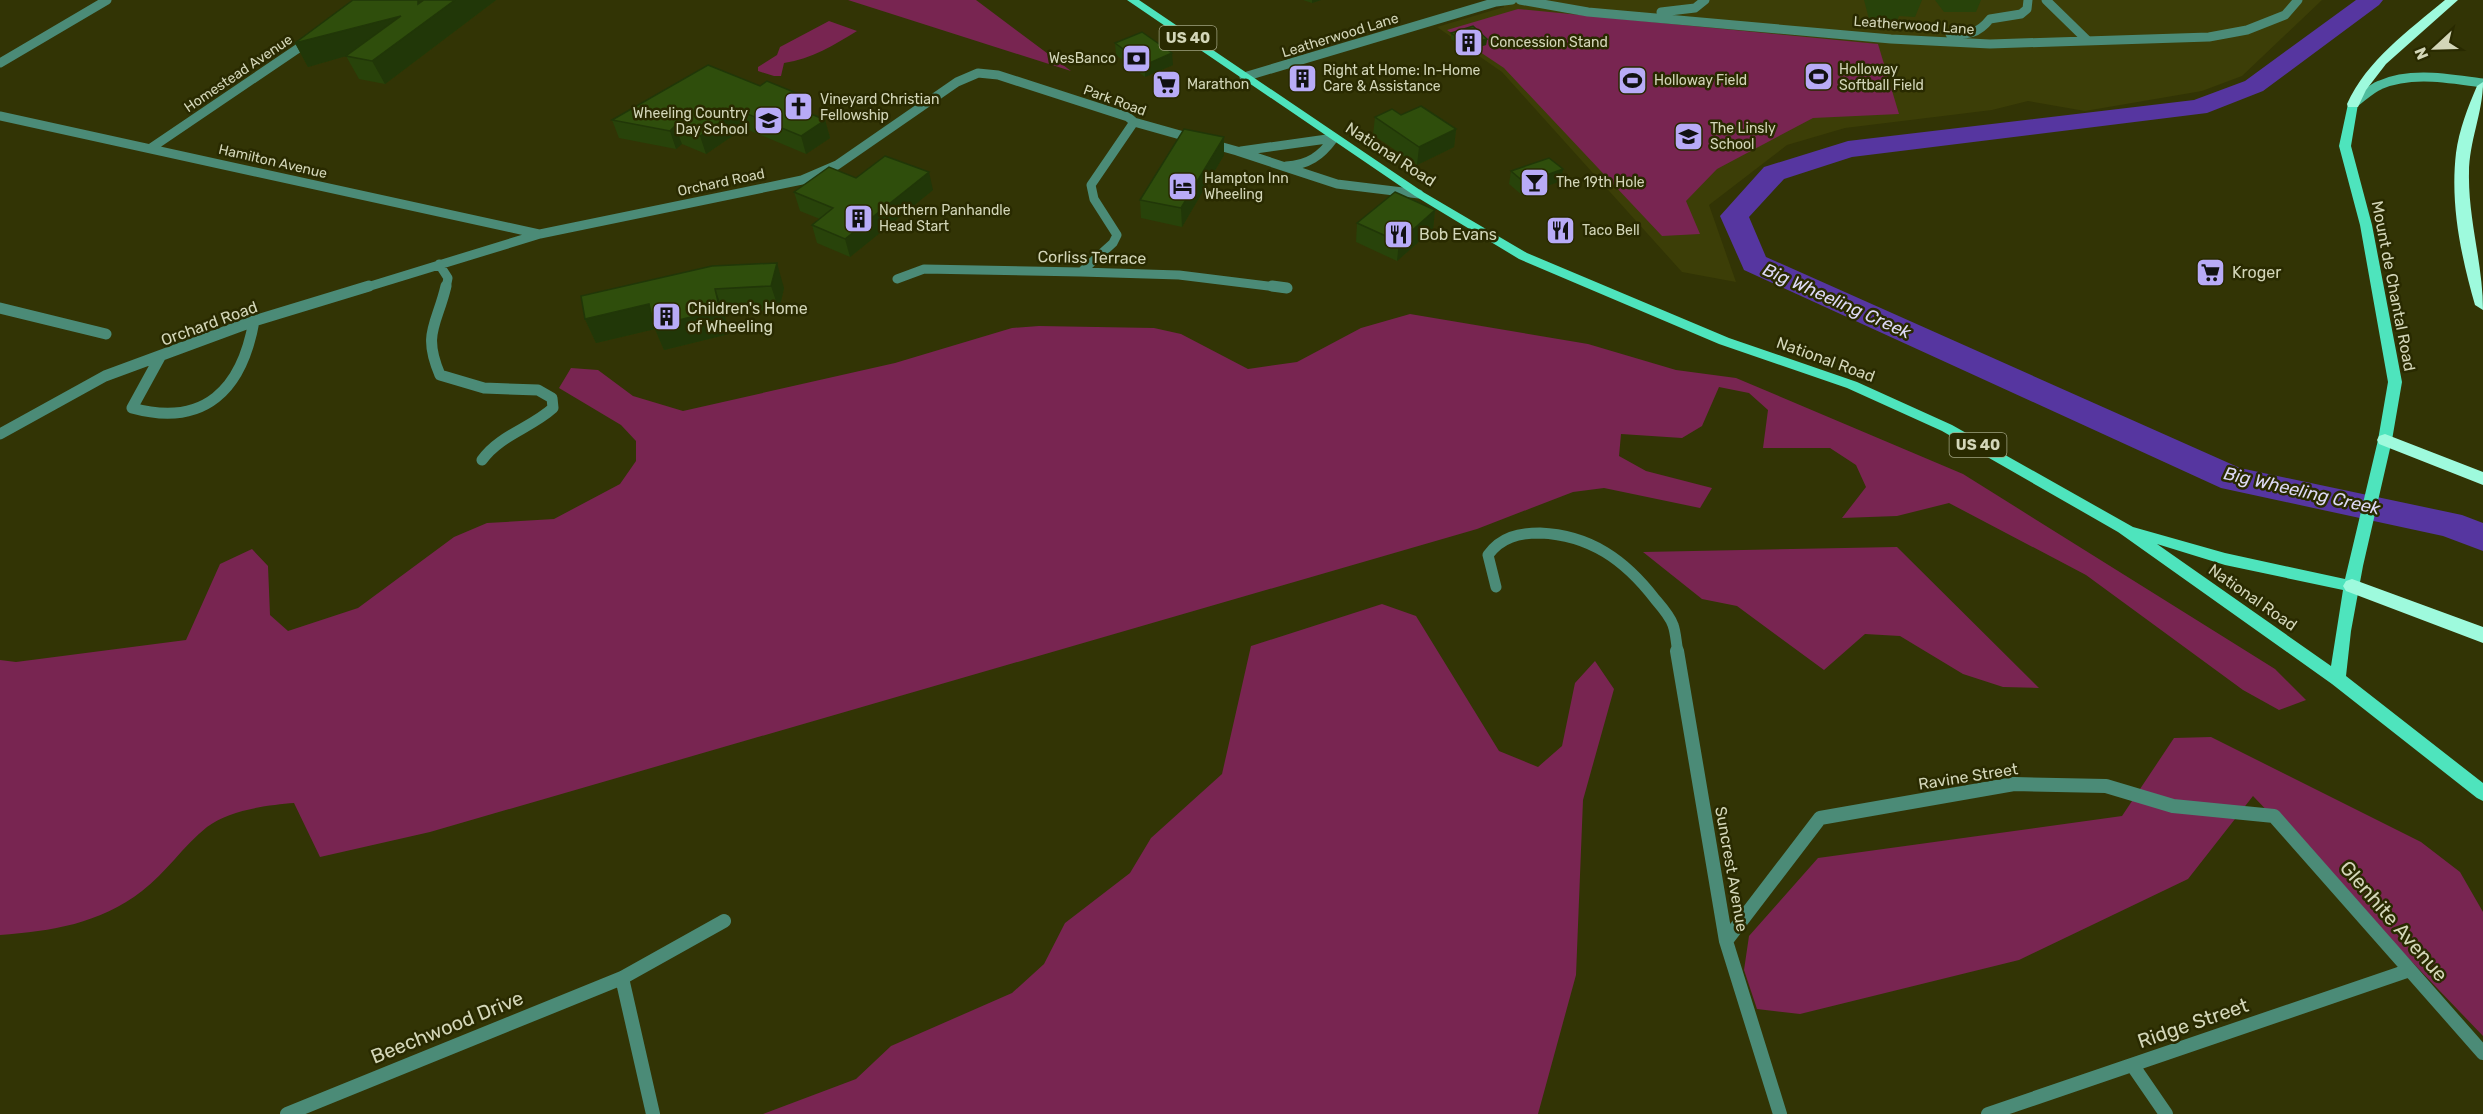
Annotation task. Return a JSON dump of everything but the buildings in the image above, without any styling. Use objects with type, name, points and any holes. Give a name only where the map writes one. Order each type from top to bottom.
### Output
[{"type":"highway","points":[[2354,104],[2363,82],[2375,69],[2452,0]]},
{"type":"highway","points":[[2481,89],[2463,151],[2461,195],[2467,239],[2483,305]]},
{"type":"highway","points":[[2385,440],[2483,479]]},
{"type":"highway","points":[[2352,586],[2483,635]]},
{"type":"main road","name":"National Road","points":[[1132,0],[1419,195],[1534,261],[1724,341],[1852,386],[1947,428],[2123,528],[2338,680],[2483,792]]},
{"type":"main road","name":"Mount de Chantal Road","points":[[2338,680],[2343,630],[2355,566],[2381,459],[2395,382],[2366,225],[2345,146],[2354,104]]},
{"type":"main road","points":[[2123,528],[2225,559],[2352,586]]},
{"type":"street","points":[[0,63],[107,0]]},
{"type":"street","name":"Leatherwood Lane","points":[[1244,77],[1496,2],[1512,0]]},
{"type":"street","name":"Leatherwood Lane","points":[[1520,0],[1588,12],[1891,39],[1990,44],[2209,37],[2247,30],[2285,15],[2298,0]]},
{"type":"street","points":[[1564,8],[1671,12],[1695,8],[1705,0]]},
{"type":"street","points":[[1850,34],[1976,33],[1985,27],[1990,19],[2021,14],[2027,9],[2028,0]]},
{"type":"street","points":[[2046,0],[2087,40]]},
{"type":"street","name":"Homestead Avenue","points":[[151,148],[314,38]]},
{"type":"street","name":"Park Road","points":[[984,73],[1008,77],[1128,117],[1134,122],[1337,184],[1419,195]]},
{"type":"street","name":"Orchard Road","points":[[0,434],[105,376],[254,321],[540,234],[802,180],[837,165],[957,82],[984,73]]},
{"type":"street","points":[[2354,104],[2378,86],[2399,80],[2440,79],[2481,89]]},
{"type":"street","name":"Hamilton Avenue","points":[[0,116],[540,234]]},
{"type":"street","points":[[1081,272],[1113,243],[1117,235],[1094,199],[1091,185],[1134,122]]},
{"type":"street","name":"Park Road","points":[[1237,152],[1269,148],[1295,141],[1334,138]]},
{"type":"street","name":"Park Road","points":[[1280,166],[1300,165],[1319,157],[1334,138]]},
{"type":"street","points":[[1280,166],[1288,148],[1295,141]]},
{"type":"street","points":[[439,264],[448,278],[432,326],[429,344],[431,358],[440,375],[489,389],[530,387],[546,392],[552,398],[553,408],[544,418],[488,448],[482,460]]},
{"type":"street","name":"Corliss Terrace","points":[[897,279],[924,269],[1081,272],[1179,275],[1287,288]]},
{"type":"street","points":[[0,308],[106,334]]},
{"type":"street","points":[[160,357],[132,408],[155,414],[194,409],[220,398],[234,382],[250,348],[254,321]]},
{"type":"street","name":"Suncrest Avenue","points":[[1496,587],[1488,555],[1494,544],[1525,534],[1549,532],[1579,537],[1622,560],[1649,589],[1673,624],[1726,942],[1780,1114]]},
{"type":"street","name":"Ravine Street","points":[[1726,942],[1820,818],[2014,784],[2106,786],[2173,806],[2274,816]]},
{"type":"street","name":"Glenhite Avenue","points":[[2274,816],[2483,1053]]},
{"type":"street","name":"Beechwood Drive","points":[[287,1114],[622,978],[724,921]]},
{"type":"street","name":"Ridge Street","points":[[1988,1114],[2410,970]]},
{"type":"street","points":[[622,978],[653,1114]]},
{"type":"street","points":[[2133,1066],[2166,1114]]},
{"type":"shaded area","points":[[848,0],[976,0],[1071,71]]},
{"type":"shaded area","name":"The Linsly School","points":[[1502,0],[2322,0],[2242,76],[2202,91],[2085,111],[2028,101],[1992,110],[1845,128],[1787,145],[1709,205],[1736,282],[1682,272],[1502,72],[1437,27],[1504,7]]},
{"type":"shaded area","points":[[1518,9],[1878,44],[1899,114],[1813,118],[1717,169],[1686,201],[1700,234],[1662,236],[1504,68],[1447,30]]},
{"type":"shaded area","points":[[829,21],[857,31],[813,55],[784,63],[781,76],[758,71],[758,67],[777,55],[780,47]]},
{"type":"shaded area","points":[[1410,314],[1588,344],[1676,370],[1736,378],[1963,474],[2275,669],[2306,700],[2279,710],[2243,690],[2086,575],[1949,503],[1897,516],[1842,518],[1866,487],[1856,465],[1830,448],[1763,448],[1768,410],[1749,393],[1719,387],[1702,426],[1682,438],[1621,434],[1619,456],[1646,471],[1712,488],[1700,508],[1604,488],[1573,492],[1477,529],[430,832],[320,857],[294,803],[237,812],[207,827],[151,884],[109,911],[56,928],[0,935],[0,660],[16,662],[186,640],[220,564],[252,549],[268,566],[270,615],[288,631],[358,608],[454,537],[487,523],[554,519],[620,484],[636,461],[636,441],[621,425],[559,388],[571,368],[598,370],[633,396],[683,411],[895,363],[1012,328],[1039,326],[1154,328],[1181,334],[1248,369],[1297,362],[1361,328]]},
{"type":"shaded area","points":[[1897,547],[2039,688],[2003,687],[1963,674],[1900,636],[1865,634],[1824,670],[1737,606],[1702,599],[1643,552]]},
{"type":"shaded area","points":[[1382,604],[1416,616],[1499,751],[1538,767],[1562,746],[1575,683],[1595,661],[1614,689],[1583,800],[1576,975],[1538,1114],[763,1114],[856,1079],[891,1046],[1012,993],[1044,964],[1065,923],[1130,873],[1151,838],[1222,774],[1251,646]]},
{"type":"shaded area","points":[[2211,737],[2421,842],[2460,872],[2483,912],[2483,1036],[2253,796],[2188,879],[2019,960],[1800,1014],[1757,1009],[1744,970],[1749,936],[1818,858],[2122,816],[2174,738]]},
{"type":"waterway","name":"Big Wheeling Creek","points":[[2371,0],[2254,86],[2198,107],[1848,149],[1774,173],[1734,216],[1754,263],[2233,479],[2450,524],[2483,538]]},
{"type":"place","name":"Concession Stand","points":[[1469,42]]},
{"type":"place","name":"WesBanco","points":[[1137,58]]},
{"type":"place","name":"Holloway Softball Field","points":[[1818,77]]},
{"type":"place","name":"Right at Home: In-Home Care & Assistance","points":[[1302,78]]},
{"type":"place","name":"Holloway Field","points":[[1633,80]]},
{"type":"place","name":"Marathon","points":[[1166,84]]},
{"type":"place","name":"Vineyard Christian Fellowship","points":[[799,107]]},
{"type":"place","name":"Wheeling Country Day School","points":[[769,121]]},
{"type":"place","name":"The Linsly School","points":[[1689,136]]},
{"type":"place","name":"The 19th Hole","points":[[1535,182]]},
{"type":"place","name":"Hampton Inn Wheeling","points":[[1183,186]]},
{"type":"place","name":"Northern Panhandle Head Start","points":[[858,218]]},
{"type":"place","name":"Taco Bell","points":[[1561,230]]},
{"type":"place","name":"Bob Evans","points":[[1398,234]]},
{"type":"place","name":"Kroger","points":[[2211,272]]},
{"type":"place","name":"Children's Home of Wheeling","points":[[666,317]]}]
